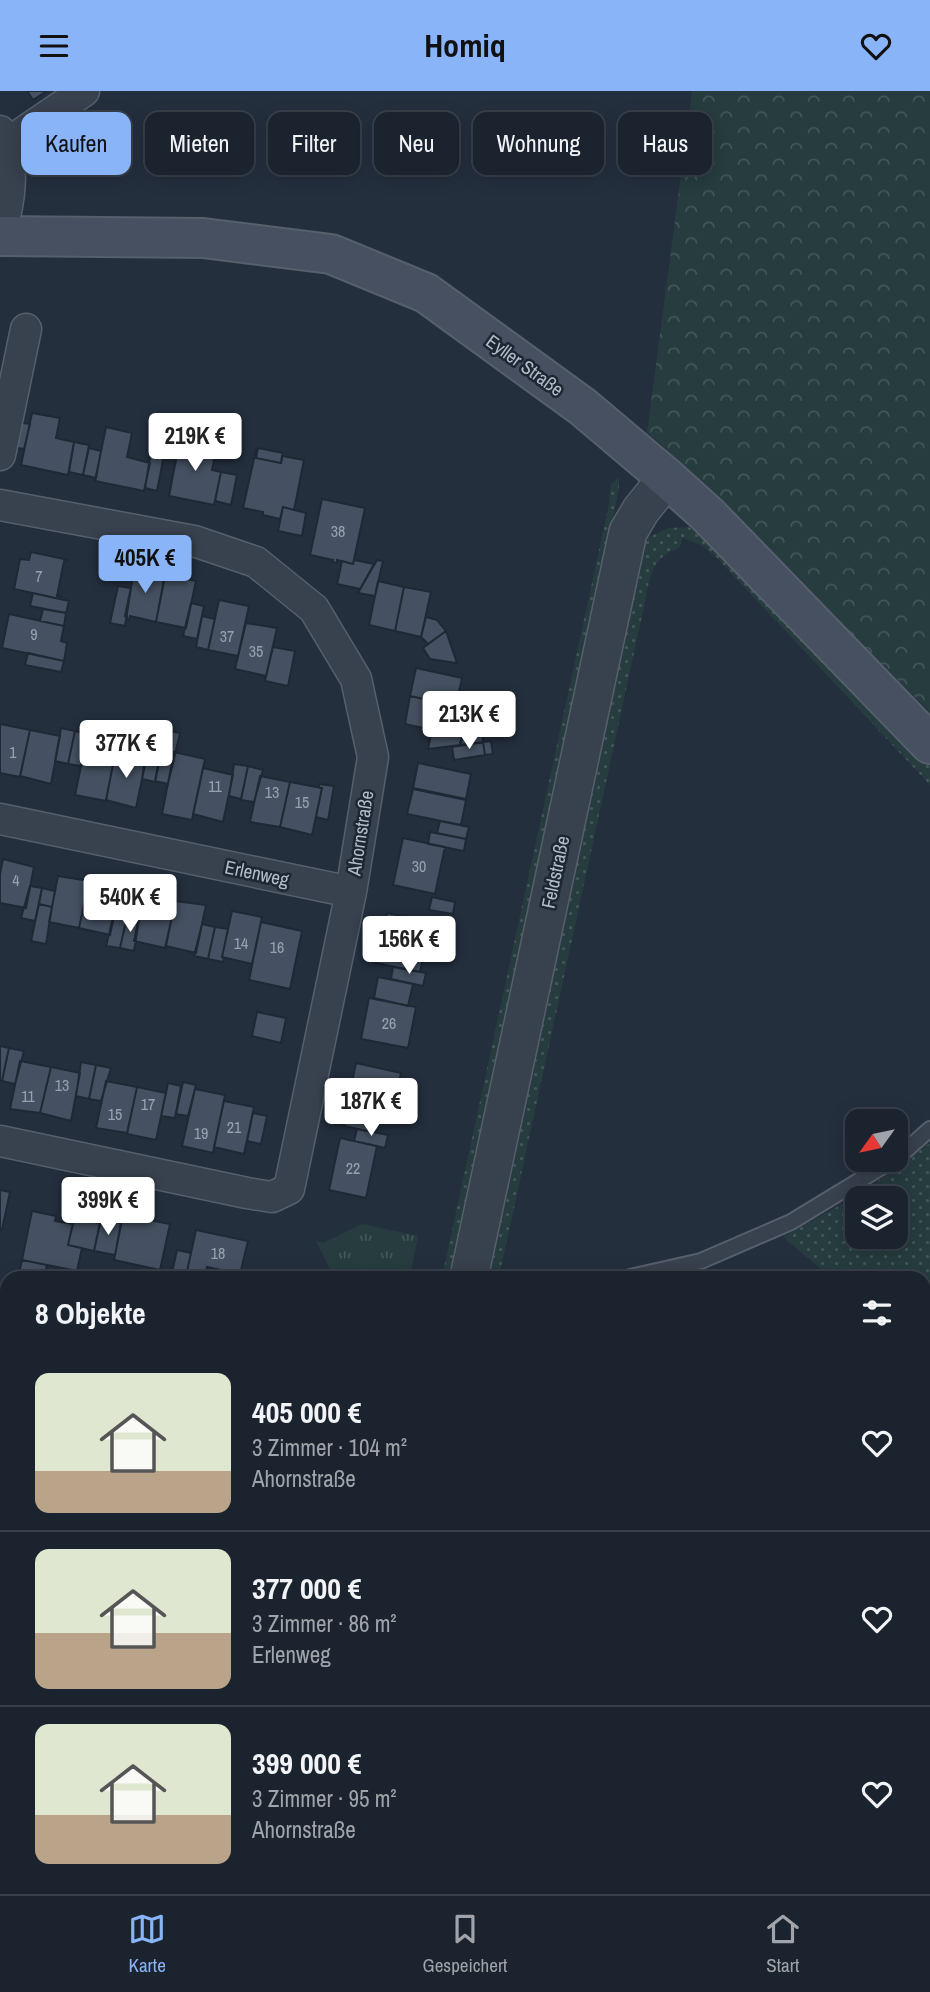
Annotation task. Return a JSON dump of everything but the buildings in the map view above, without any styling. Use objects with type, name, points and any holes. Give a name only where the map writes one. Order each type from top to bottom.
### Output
[{"type":"main road","name":"Eyller Straße","points":[[0,236],[203,238],[331,254],[426,293],[583,407],[667,478],[708,515],[930,744]]},
{"type":"street","points":[[0,236],[8,207],[9,157],[3,138],[84,91]]},
{"type":"street","points":[[0,455],[26,329]]},
{"type":"street","name":"Feldstraße","points":[[470,1271],[628,532],[640,510],[667,478]]},
{"type":"street","name":"Ahornstraße","points":[[0,505],[194,541],[256,562],[314,608],[356,679],[373,757],[351,893],[289,1189],[272,1196],[247,1193],[0,1141]]},
{"type":"street","name":"Erlenweg","points":[[0,819],[351,893]]},
{"type":"lane","points":[[908,1148],[930,1129]]},
{"type":"lane","points":[[657,1271],[701,1261],[765,1233],[791,1221],[872,1173]]},
{"type":"green space","points":[[692,91],[930,91],[930,712],[647,433],[681,175],[712,175],[712,112],[689,112]]},
{"type":"green space","points":[[619,478],[619,490],[450,1271],[443,1271],[609,504],[611,484]]},
{"type":"green space","points":[[689,527],[724,549],[930,760],[930,785],[716,557],[701,545],[683,538],[679,548],[658,562],[649,584],[500,1271],[475,1271],[643,540],[668,528]]},
{"type":"green space","points":[[930,1143],[930,1271],[824,1271],[783,1237],[845,1202],[845,1249],[908,1249],[908,1186],[872,1186],[889,1173],[908,1173],[908,1159]]},
{"type":"green space","points":[[362,1224],[418,1236],[411,1271],[331,1271],[316,1241],[323,1243]]}]
